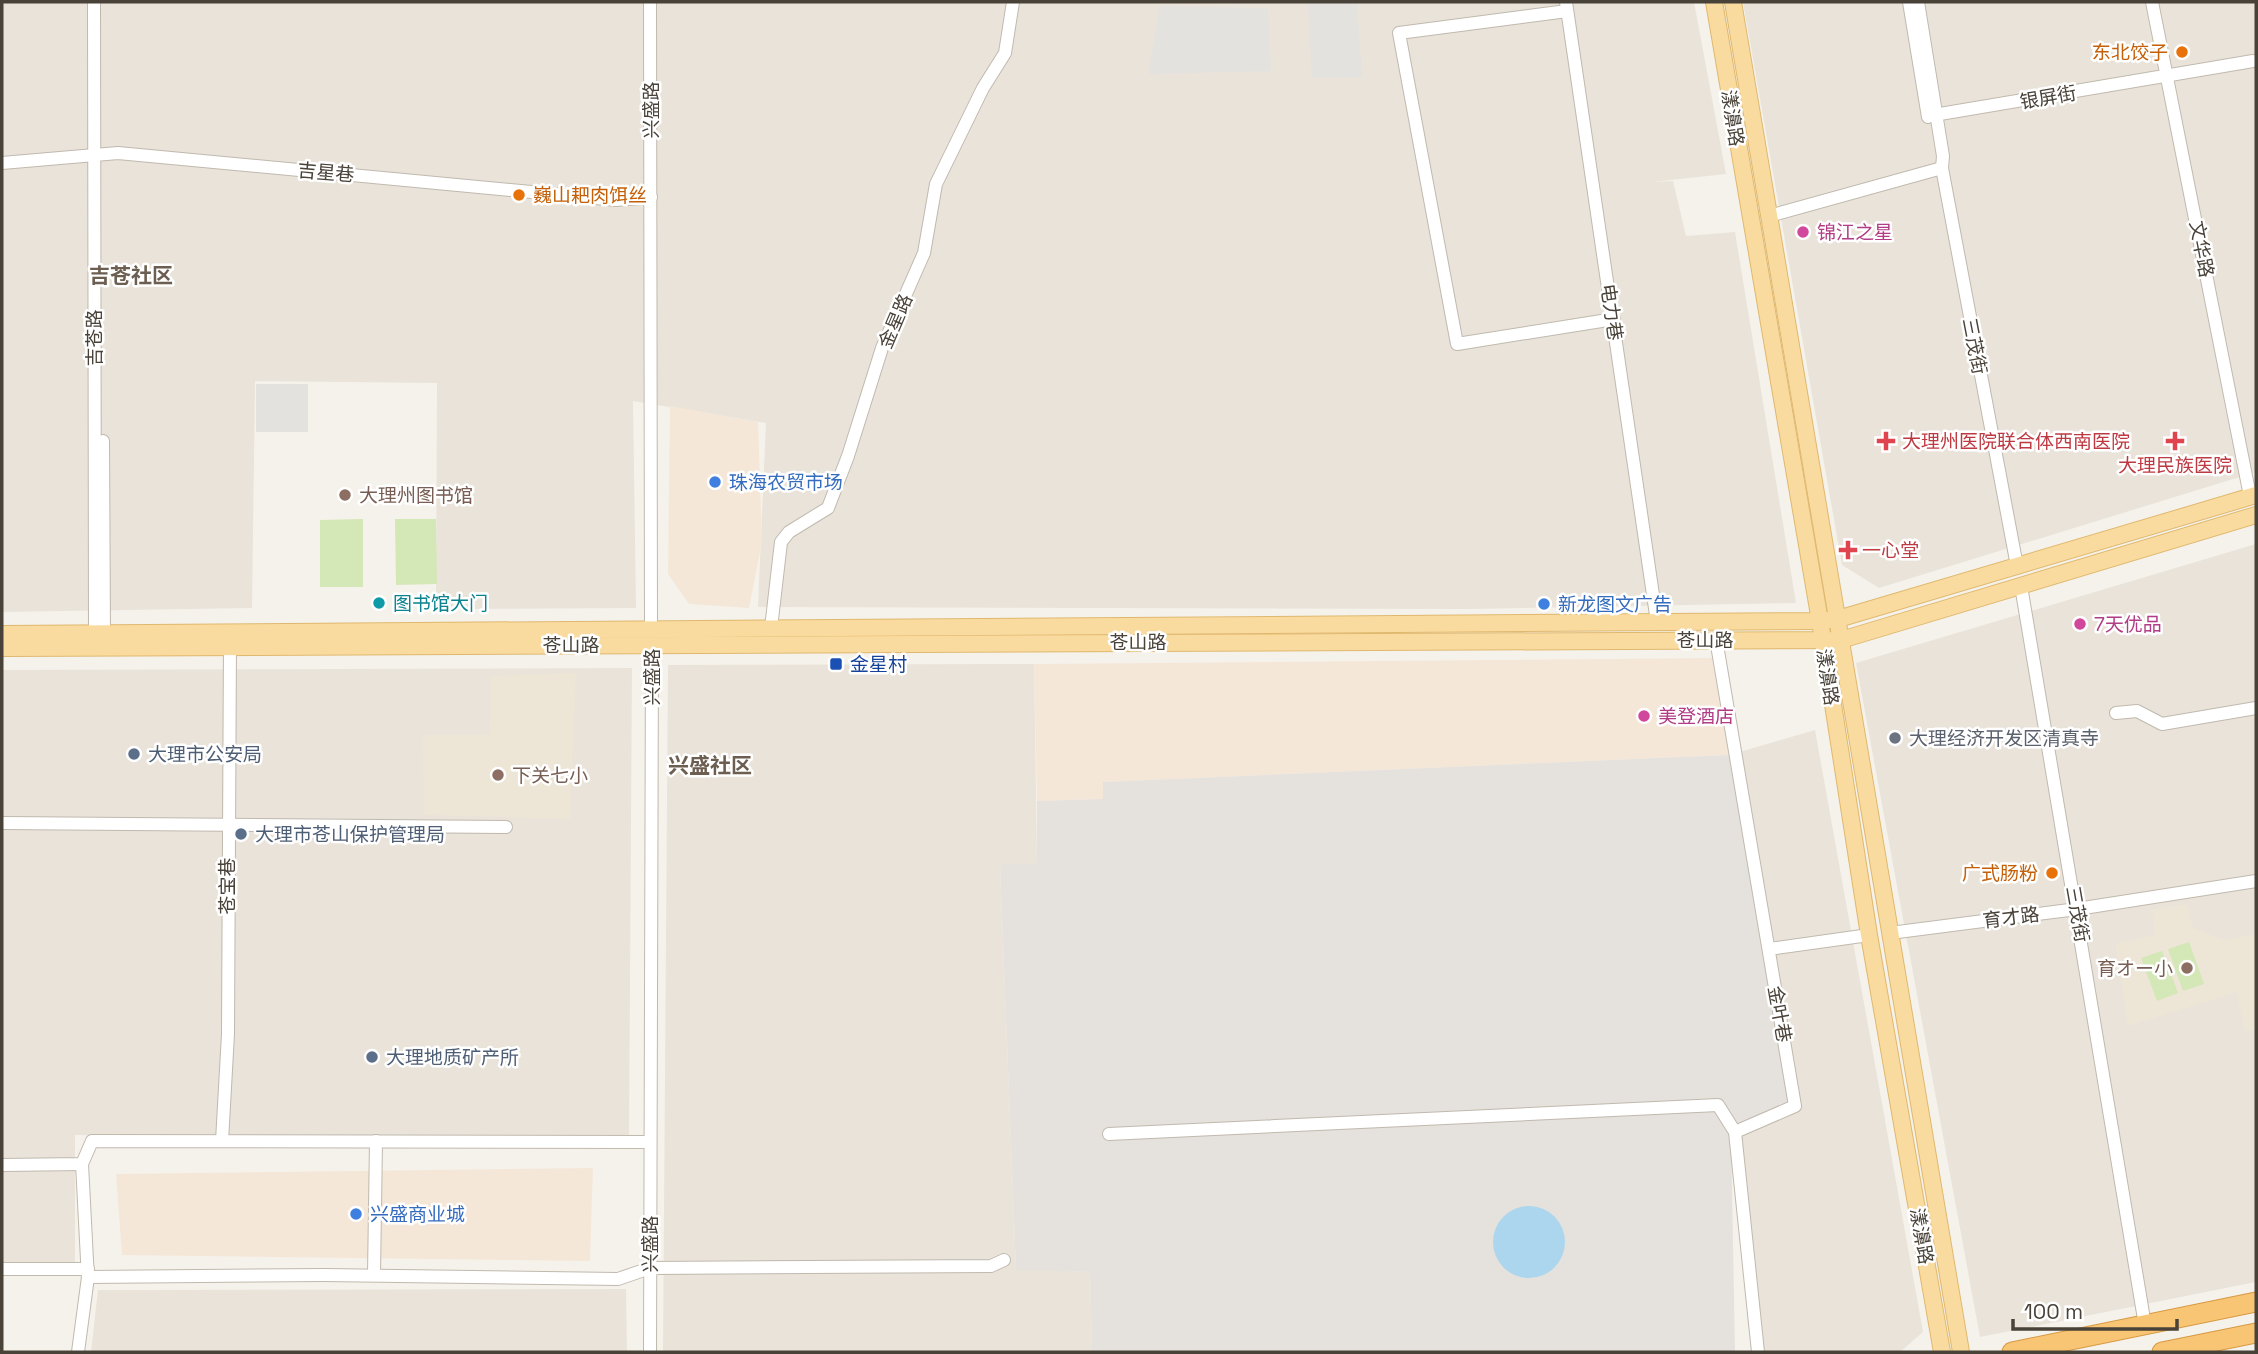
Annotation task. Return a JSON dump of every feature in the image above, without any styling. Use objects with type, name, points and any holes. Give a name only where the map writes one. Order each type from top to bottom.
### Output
[{"type":"highway","points":[[2012,1352],[2256,1302]]},
{"type":"highway","points":[[2162,1352],[2256,1333]]},
{"type":"main road","name":"漾濞路","points":[[1714,2],[1820,621],[1869,935],[1942,1352]]},
{"type":"main road","name":"漾濞路","points":[[1733,2],[1961,1352]]},
{"type":"main road","name":"苍山路","points":[[651,637],[771,628],[1838,620],[2253,495]]},
{"type":"main road","name":"苍山路","points":[[2,648],[230,639],[651,637],[1841,640],[2256,515]]},
{"type":"main road","name":"苍山路","points":[[2,634],[99,633],[230,639]]},
{"type":"street","name":"吉苍路","points":[[94,2],[98,156],[99,633]]},
{"type":"street","name":"吉苍路","points":[[98,156],[102,2]]},
{"type":"street","name":"兴盛路","points":[[650,2],[650,1352]]},
{"type":"street","name":"金星路","points":[[771,628],[780,542],[789,532],[828,508],[848,456],[882,348],[924,253],[936,184],[983,88],[1005,53],[1013,2]]},
{"type":"street","name":"三茂街","points":[[1909,2],[1932,116]]},
{"type":"street","name":"三茂街","points":[[1918,2],[1936,159],[1942,168],[2017,566]]},
{"type":"street","name":"文华路","points":[[2152,2],[2253,495]]},
{"type":"street","points":[[1567,7],[1399,33],[1457,344],[1614,319]]},
{"type":"street","name":"电力巷","points":[[1567,7],[1657,622]]},
{"type":"street","name":"银屏街","points":[[1932,116],[2253,61]]},
{"type":"street","name":"吉星巷","points":[[2,163],[118,153],[616,200],[651,197]]},
{"type":"street","points":[[1769,216],[1942,168]]},
{"type":"street","name":"三茂街","points":[[2021,586],[2146,1325]]},
{"type":"street","name":"苍宝巷","points":[[222,1141],[228,1034],[227,824],[232,711],[230,639]]},
{"type":"street","name":"金叶巷","points":[[1716,639],[1795,1106],[1735,1132]]},
{"type":"street","points":[[2116,713],[2137,711],[2162,724],[2256,708]]},
{"type":"street","points":[[2,823],[506,827]]},
{"type":"street","name":"育才路","points":[[1890,933],[2077,909],[2256,881]]},
{"type":"street","points":[[1769,949],[1869,935]]},
{"type":"street","points":[[1110,1134],[1718,1105],[1735,1132],[1758,1352]]},
{"type":"street","points":[[78,1352],[88,1275],[82,1164],[92,1141],[650,1142]]},
{"type":"street","points":[[374,1275],[376,1142]]},
{"type":"street","points":[[2,1165],[82,1164]]},
{"type":"street","points":[[2,1269],[88,1275],[374,1275],[618,1279],[650,1268],[991,1266],[1004,1260]]},
{"type":"shaded area","points":[[2,2],[1694,2],[1726,174],[1652,182],[1673,181],[1686,236],[1735,232],[1796,603],[1469,609],[758,607],[766,423],[633,401],[636,608],[436,609],[437,383],[255,381],[252,608],[2,612]]},
{"type":"shaded area","points":[[1308,2],[1357,2],[1362,77],[1312,78]]},
{"type":"shaded area","points":[[1743,2],[2256,2],[2256,472],[1879,588],[1842,565]]},
{"type":"shaded area","points":[[1160,6],[1268,8],[1271,71],[1148,74]]},
{"type":"shaded area","points":[[256,384],[308,384],[308,432],[256,432]]},
{"type":"shaded area","name":"珠海农贸市场","points":[[670,406],[758,422],[762,542],[749,608],[689,604],[668,574]]},
{"type":"shaded area","points":[[2256,544],[2256,1282],[1980,1337],[1856,663]]},
{"type":"shaded area","points":[[1712,658],[1729,755],[1103,782],[1103,799],[1037,801],[1034,664]]},
{"type":"shaded area","points":[[1034,664],[1037,863],[1000,866],[1016,1269],[1090,1272],[1092,1352],[663,1352],[668,665]]},
{"type":"shaded area","points":[[632,668],[629,1137],[75,1135],[75,1264],[2,1265],[2,670]]},
{"type":"shaded area","name":"下关七小","points":[[576,673],[570,819],[424,815],[423,735],[489,735],[491,676]]},
{"type":"shaded area","points":[[1815,730],[1923,1332],[1900,1352],[1763,1352],[1731,1134],[1788,1103],[1729,755]]},
{"type":"shaded area","points":[[1729,755],[1788,1103],[1731,1134],[1735,1352],[1092,1352],[1090,1272],[1016,1270],[1000,865],[1037,863],[1037,801],[1103,799],[1103,782]]},
{"type":"shaded area","name":"育オー小","points":[[2187,904],[2193,928],[2224,940],[2256,934],[2256,1029],[2244,1031],[2237,992],[2128,1026],[2115,944],[2154,935],[2152,910]]},
{"type":"shaded area","name":"兴盛商业城","points":[[593,1168],[590,1261],[122,1255],[116,1174]]},
{"type":"shaded area","points":[[626,1289],[627,1352],[91,1352],[98,1290]]},
{"type":"green space","points":[[363,519],[363,587],[320,587],[320,520]]},
{"type":"green space","points":[[395,519],[436,519],[437,584],[396,585]]},
{"type":"green space","points":[[2189,942],[2204,984],[2183,991],[2168,949]]},
{"type":"green space","points":[[2162,951],[2178,993],[2157,1001],[2141,958]]},
{"type":"water","points":[[1529,1206],[1543,1209],[1555,1216],[1562,1228],[1565,1242],[1562,1256],[1555,1268],[1543,1275],[1529,1278],[1515,1275],[1503,1268],[1496,1256],[1493,1242],[1496,1228],[1503,1216],[1515,1209]]},
{"type":"place","name":"东北饺子","points":[[2182,52]]},
{"type":"place","name":"巍山耙肉饵丝","points":[[519,195]]},
{"type":"place","name":"锦江之星","points":[[1803,232]]},
{"type":"place","name":"大理州医院联合体西南医院","points":[[1886,441]]},
{"type":"place","name":"大理民族医院","points":[[2175,441]]},
{"type":"place","name":"珠海农贸市场","points":[[715,482]]},
{"type":"place","name":"大理州图书馆","points":[[345,495]]},
{"type":"place","name":"一心堂","points":[[1848,550]]},
{"type":"place","name":"图书馆大门","points":[[379,603]]},
{"type":"place","name":"新龙图文广告","points":[[1544,604]]},
{"type":"place","name":"7天优品","points":[[2080,624]]},
{"type":"place","name":"金星村","points":[[836,664]]},
{"type":"place","name":"美登酒店","points":[[1644,716]]},
{"type":"place","name":"大理经济开发区清真寺","points":[[1895,738]]},
{"type":"place","name":"大理市公安局","points":[[134,754]]},
{"type":"place","name":"下关七小","points":[[498,775]]},
{"type":"place","name":"大理市苍山保护管理局","points":[[241,834]]},
{"type":"place","name":"广式肠粉","points":[[2052,873]]},
{"type":"place","name":"育オー小","points":[[2187,968]]},
{"type":"place","name":"大理地质矿产所","points":[[372,1057]]},
{"type":"place","name":"兴盛商业城","points":[[356,1214]]},
{"type":"district","name":"吉苍社区","points":[[131,276]]},
{"type":"district","name":"兴盛社区","points":[[710,766]]}]
